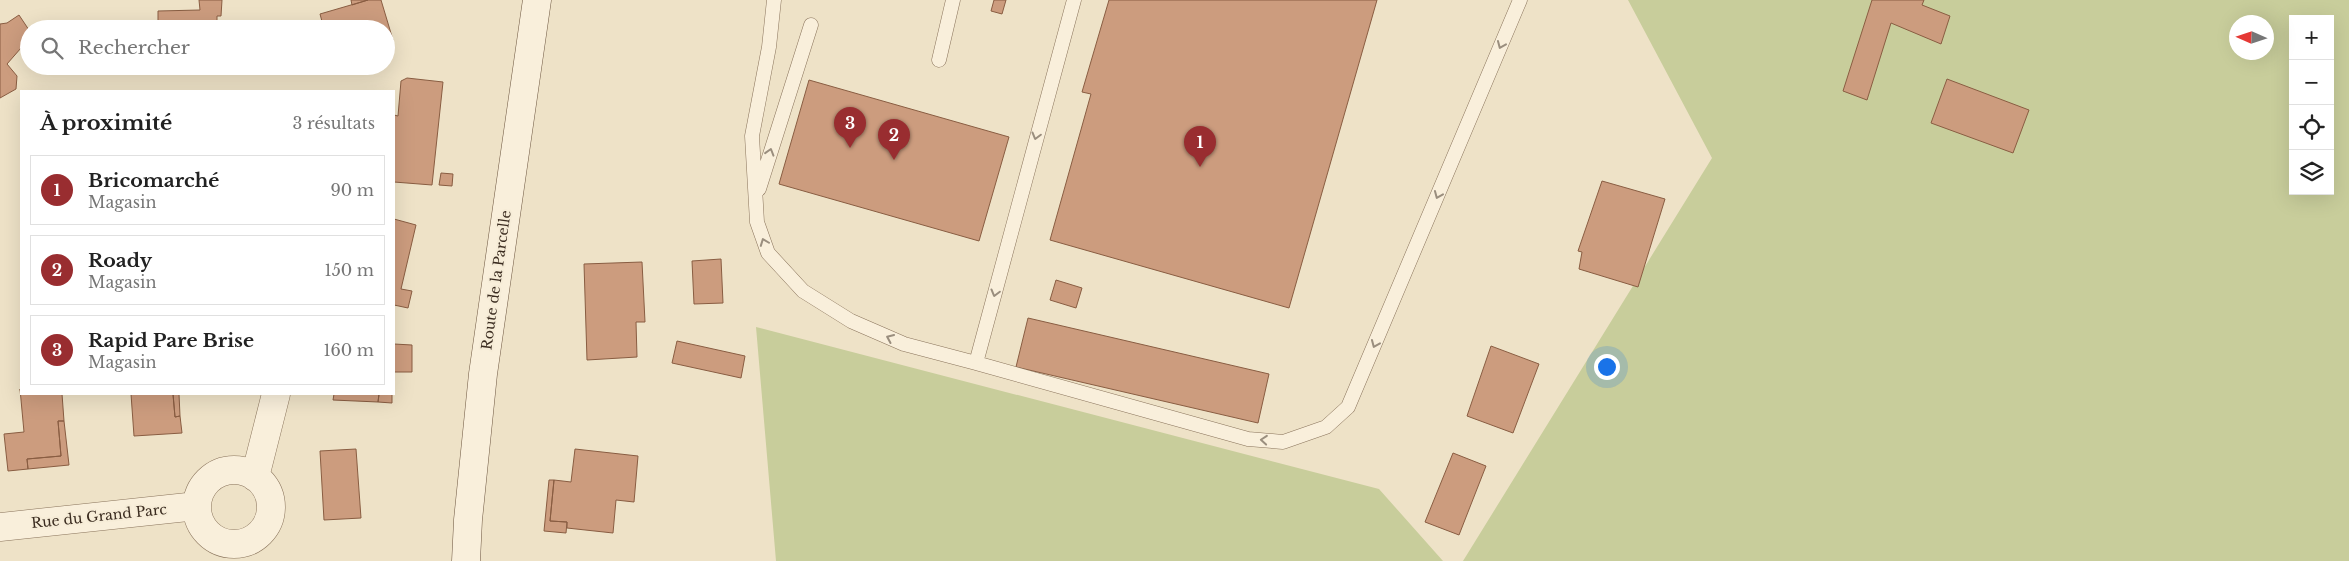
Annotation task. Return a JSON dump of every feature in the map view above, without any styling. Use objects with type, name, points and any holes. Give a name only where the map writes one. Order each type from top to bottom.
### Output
[{"type":"main road","name":"Route de la Parcelle","points":[[466,561],[468,520],[483,374],[537,0]]},
{"type":"main road","points":[[255,477],[276,395]]},
{"type":"main road","points":[[234,470],[255,477],[264,485],[269,495],[271,507],[269,519],[264,530],[238,553],[211,536],[198,517],[197,506],[200,494],[213,477],[223,472],[234,470]]},
{"type":"main road","name":"Rue du Grand Parc","points":[[0,527],[197,506]]},
{"type":"lane","points":[[774,0],[769,47],[752,136],[757,222],[768,253],[803,290],[851,321],[904,344],[1248,438],[1283,442],[1326,427],[1348,407],[1520,0]]},
{"type":"lane","points":[[939,60],[952,0]]},
{"type":"lane","points":[[976,363],[1074,0]]},
{"type":"lane","points":[[756,199],[810,24]]},
{"type":"green space","points":[[1628,0],[2349,0],[2349,561],[1463,561],[1712,158]]},
{"type":"green space","points":[[756,327],[1379,489],[1443,561],[776,561]]},
{"type":"building","points":[[199,0],[222,0],[221,16],[217,16],[217,20],[158,20],[158,11],[200,10]]},
{"type":"building","points":[[351,0],[368,0],[352,5]]},
{"type":"building","points":[[368,0],[381,0],[387,20],[322,20],[320,14]]},
{"type":"building","points":[[994,0],[1006,0],[1002,14],[991,11]]},
{"type":"building","points":[[1109,0],[1377,0],[1289,308],[1050,240],[1091,94],[1082,92]]},
{"type":"building","points":[[1872,0],[1924,0],[1922,5],[1950,16],[1941,44],[1891,23],[1867,100],[1843,91]]},
{"type":"building","points":[[19,15],[22,20],[20,20],[20,49],[7,64],[17,76],[16,89],[0,98],[0,24],[7,23]]},
{"type":"building","points":[[407,78],[443,82],[432,185],[395,182],[395,115],[398,116],[401,81]]},
{"type":"building","points":[[1947,79],[2029,110],[2013,153],[1931,123]]},
{"type":"building","points":[[809,80],[1009,137],[979,241],[779,184]]},
{"type":"building","points":[[441,173],[453,174],[452,186],[439,185]]},
{"type":"building","points":[[1602,181],[1665,199],[1638,287],[1579,269],[1582,252],[1578,251]]},
{"type":"building","points":[[395,219],[416,225],[401,289],[412,291],[408,308],[395,305]]},
{"type":"building","points":[[721,259],[723,303],[694,304],[692,261]]},
{"type":"building","points":[[642,262],[645,322],[636,322],[637,357],[587,360],[584,264]]},
{"type":"building","points":[[1056,280],[1082,288],[1076,308],[1050,300]]},
{"type":"building","points":[[1028,318],[1269,374],[1258,423],[1016,367]]},
{"type":"building","points":[[677,341],[745,356],[741,378],[672,363]]},
{"type":"building","points":[[395,344],[412,345],[412,372],[395,372]]},
{"type":"building","points":[[1491,346],[1539,364],[1513,433],[1467,416]]},
{"type":"building","points":[[21,395],[62,395],[64,421],[58,421],[61,456],[27,459],[28,469],[8,471],[4,434],[24,432]]},
{"type":"building","points":[[131,395],[173,395],[175,417],[180,416],[182,433],[134,436]]},
{"type":"building","points":[[173,395],[179,395],[180,416],[175,417]]},
{"type":"building","points":[[334,395],[379,395],[378,402],[333,400]]},
{"type":"building","points":[[379,395],[392,395],[392,403],[378,402]]},
{"type":"building","points":[[58,421],[64,421],[69,465],[28,469],[27,459],[61,456]]},
{"type":"building","points":[[356,449],[361,518],[324,520],[320,451]]},
{"type":"building","points":[[575,449],[638,456],[634,502],[616,500],[613,533],[567,528],[567,522],[550,521],[554,480],[571,482]]},
{"type":"building","points":[[1453,453],[1486,466],[1459,535],[1425,522]]},
{"type":"building","points":[[549,480],[554,480],[550,521],[567,522],[566,533],[544,531]]},
{"type":"place","name":"Rapid Pare Brise","points":[[850,148]]},
{"type":"place","name":"Roady","points":[[894,160]]},
{"type":"place","name":"Bricomarché","points":[[1200,167]]}]
